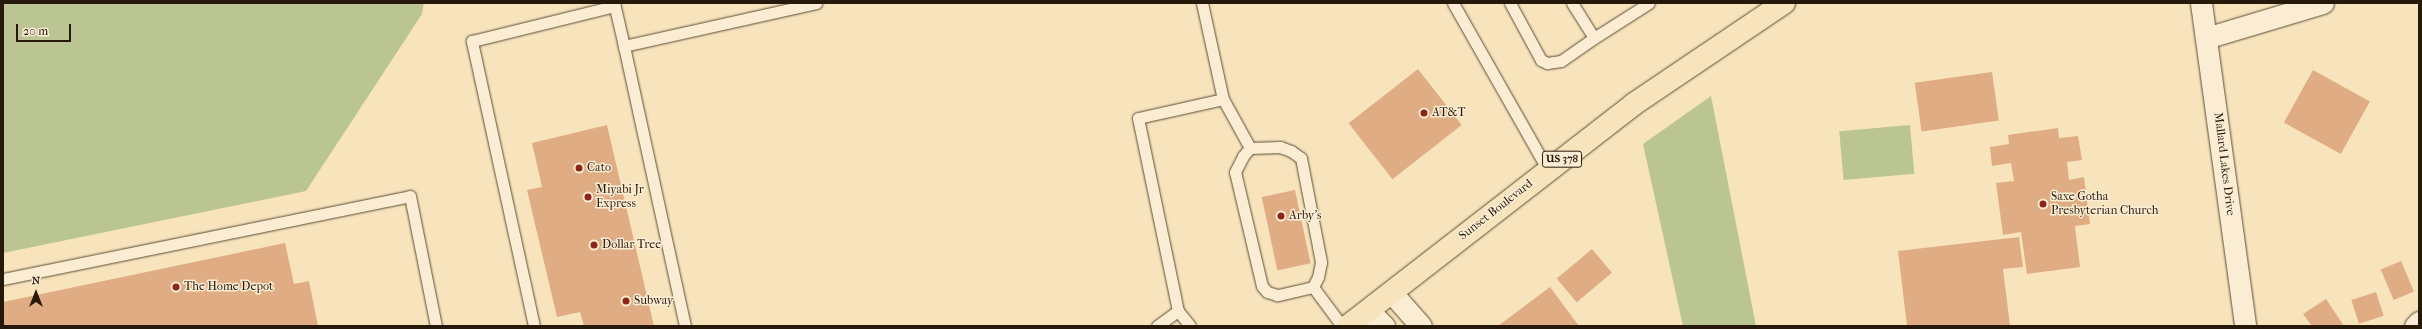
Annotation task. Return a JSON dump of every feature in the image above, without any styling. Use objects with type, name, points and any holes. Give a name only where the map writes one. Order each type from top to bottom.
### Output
[{"type":"main road","name":"Sunset Boulevard","points":[[1348,326],[1634,104],[1784,3]]},
{"type":"street","name":"Mallard Lakes Drive","points":[[2201,3],[2245,326]]},
{"type":"street","points":[[2206,38],[2323,3]]},
{"type":"street","points":[[1391,292],[1421,326]]},
{"type":"street","points":[[1368,310],[1384,326]]},
{"type":"street","points":[[2415,326],[2419,322]]},
{"type":"lane","points":[[624,46],[816,3]]},
{"type":"lane","points":[[1202,3],[1223,99],[1250,148]]},
{"type":"lane","points":[[1453,3],[1548,170]]},
{"type":"lane","points":[[1510,3],[1541,60],[1547,63],[1561,61],[1649,3]]},
{"type":"lane","points":[[1572,3],[1594,38]]},
{"type":"lane","points":[[534,326],[472,41],[614,4],[685,326]]},
{"type":"lane","points":[[1190,326],[1178,311],[1138,118],[1223,99]]},
{"type":"lane","points":[[1280,147],[1291,151],[1301,158],[1321,262],[1318,277],[1313,287],[1277,296],[1267,292],[1262,286],[1235,172],[1242,156],[1250,148],[1280,147]]},
{"type":"lane","points":[[3,279],[410,196],[436,326]]},
{"type":"lane","points":[[1313,287],[1342,326]]},
{"type":"lane","points":[[1157,326],[1178,311]]},
{"type":"green space","points":[[3,3],[424,3],[422,14],[306,191],[3,253]]},
{"type":"green space","points":[[1711,96],[1756,326],[1683,326],[1643,144]]},
{"type":"green space","points":[[1910,125],[1914,174],[1844,180],[1839,131]]},
{"type":"building","points":[[1418,69],[1462,125],[1392,179],[1349,123]]},
{"type":"building","points":[[2313,70],[2370,102],[2341,154],[2284,122]]},
{"type":"building","points":[[1992,72],[1999,121],[1922,131],[1915,83]]},
{"type":"building","points":[[607,125],[654,326],[584,326],[580,312],[557,317],[527,190],[542,187],[532,143]]},
{"type":"building","name":"Saxe Gotha Presbyterian Church","points":[[2058,128],[2059,138],[2078,136],[2082,160],[2067,162],[2069,180],[2084,177],[2090,224],[2075,226],[2080,267],[2027,274],[2021,232],[2003,235],[1996,183],[2014,181],[2011,163],[1992,166],[1990,147],[2009,144],[2008,135]]},
{"type":"building","points":[[1295,190],[1311,263],[1277,270],[1262,197]]},
{"type":"building","points":[[2019,237],[2023,267],[2003,269],[2010,326],[1907,326],[1898,251]]},
{"type":"building","name":"The Home Depot","points":[[285,243],[294,284],[309,281],[318,326],[3,326],[3,302]]},
{"type":"building","points":[[1592,249],[1612,273],[1577,302],[1557,279]]},
{"type":"building","points":[[2401,261],[2414,291],[2394,300],[2381,270]]},
{"type":"building","points":[[1550,287],[1579,326],[1498,326]]},
{"type":"building","points":[[2376,292],[2384,316],[2359,324],[2351,300]]},
{"type":"building","points":[[2326,299],[2344,326],[2312,326],[2303,314]]},
{"type":"place","name":"AT&T","points":[[1424,113]]},
{"type":"place","name":"Cato","points":[[579,168]]},
{"type":"place","name":"Miyabi Jr Express","points":[[588,197]]},
{"type":"place","name":"Saxe Gotha Presbyterian Church","points":[[2043,204]]},
{"type":"place","name":"Arby's","points":[[1281,216]]},
{"type":"place","name":"Dollar Tree","points":[[594,245]]},
{"type":"place","name":"The Home Depot","points":[[176,287]]},
{"type":"place","name":"Subway","points":[[626,301]]}]
